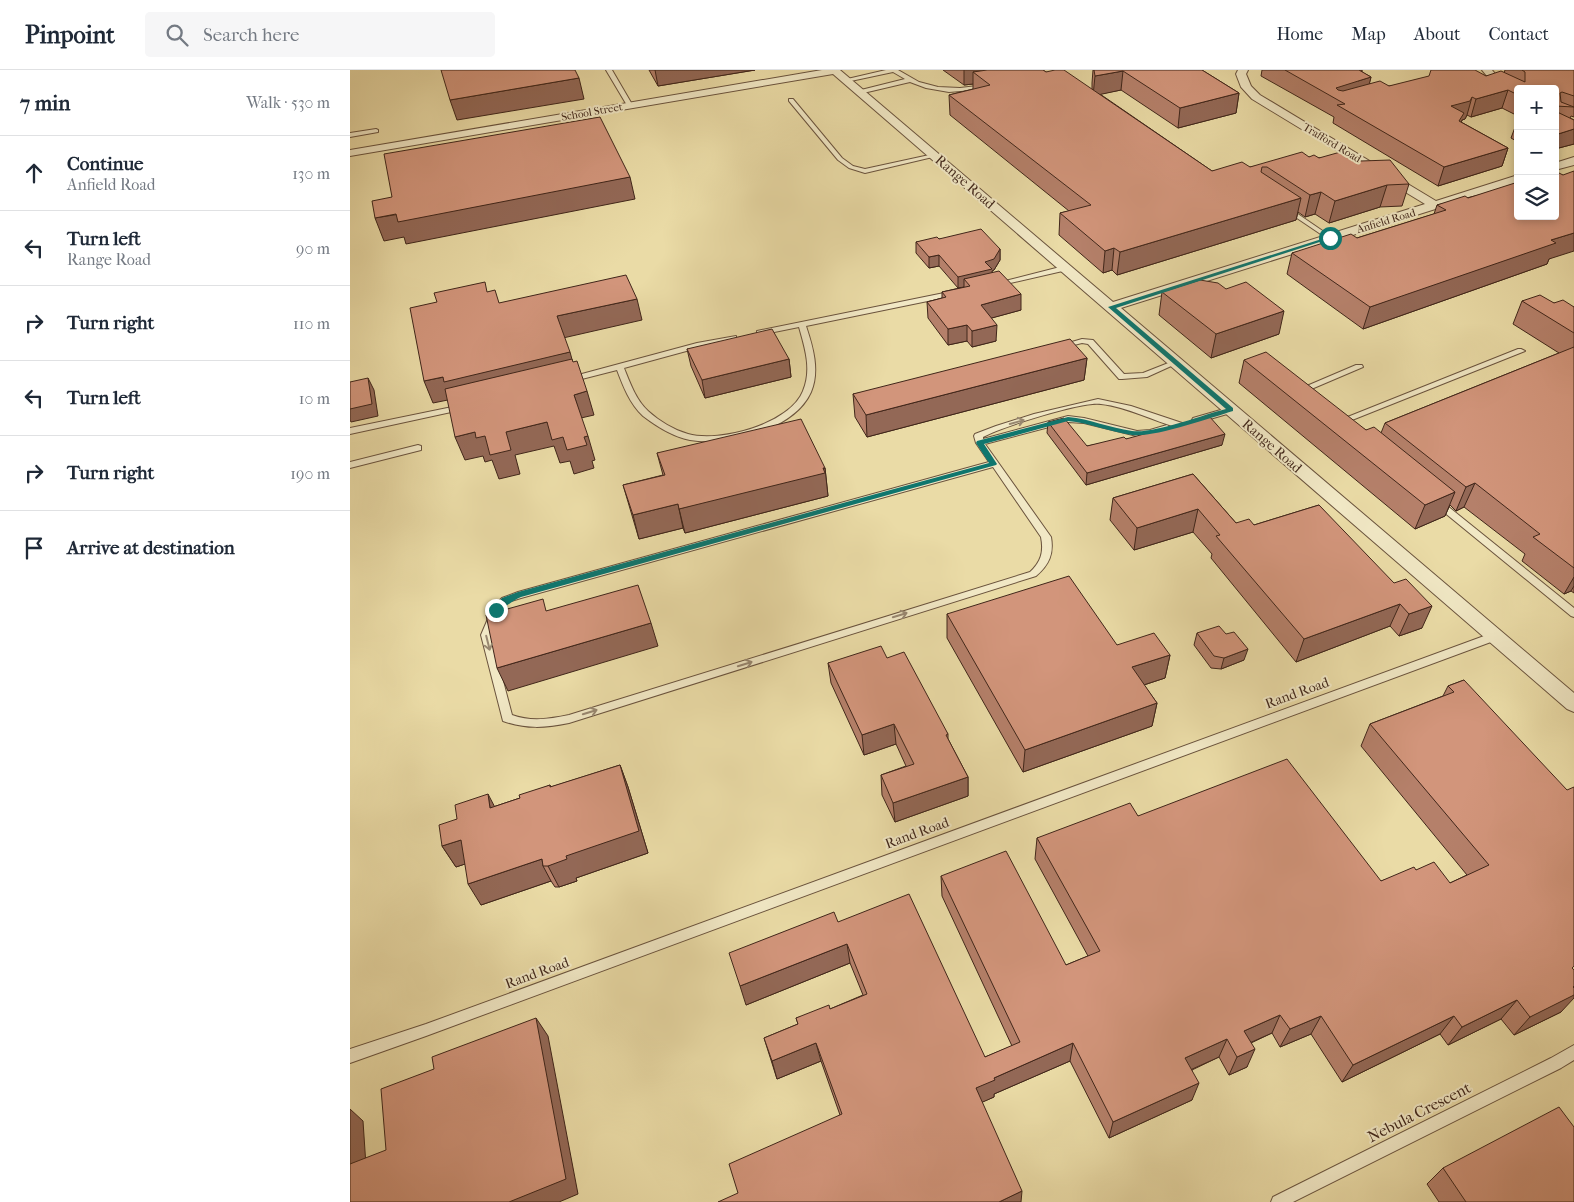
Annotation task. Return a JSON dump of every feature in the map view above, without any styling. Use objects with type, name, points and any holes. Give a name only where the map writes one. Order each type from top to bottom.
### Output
[{"type":"street","name":"Trafford Road","points":[[1244,70],[1241,74],[1246,87],[1256,97],[1435,205]]},
{"type":"street","name":"School Street","points":[[350,153],[630,106],[838,74]]},
{"type":"street","name":"Range Road","points":[[838,74],[1574,704]]},
{"type":"street","points":[[1486,74],[1502,88],[1514,93]]},
{"type":"street","points":[[1559,166],[1574,161]]},
{"type":"street","name":"Anfield Road","points":[[1111,307],[1514,180]]},
{"type":"lane","points":[[610,70],[630,106]]},
{"type":"lane","points":[[838,74],[894,70],[909,80],[936,90],[966,90],[990,86]]},
{"type":"lane","points":[[859,92],[909,80]]},
{"type":"lane","points":[[791,100],[840,159],[857,170],[865,171],[934,156]]},
{"type":"lane","points":[[350,135],[376,131]]},
{"type":"lane","points":[[1283,206],[1330,238]]},
{"type":"lane","points":[[986,286],[1064,268]]},
{"type":"lane","points":[[748,336],[960,292]]},
{"type":"lane","points":[[620,367],[632,395],[644,412],[688,437],[728,436],[754,430],[780,421],[794,410],[807,393],[812,372],[812,354],[802,325]]},
{"type":"lane","points":[[558,383],[700,345],[738,337]]},
{"type":"lane","points":[[1054,348],[1082,341],[1090,342],[1120,376],[1124,377],[1144,375],[1176,362]]},
{"type":"lane","points":[[1339,422],[1521,351]]},
{"type":"lane","points":[[1305,396],[1299,390],[1359,367]]},
{"type":"lane","points":[[994,464],[505,600],[496,610],[486,635],[507,718],[529,724],[548,724],[1033,574],[1043,567],[1046,559],[1049,548],[1046,537],[994,464],[980,443],[978,436],[990,429],[1092,401],[1110,404],[1179,425]]},
{"type":"lane","points":[[350,431],[475,404]]},
{"type":"lane","points":[[980,443],[1068,419],[1082,420],[1133,433],[1148,433],[1230,410]]},
{"type":"lane","points":[[350,465],[418,448]]},
{"type":"lane","points":[[1430,496],[1574,613]]},
{"type":"lane","name":"Rand Road","points":[[350,1056],[426,1030],[1495,636]]},
{"type":"lane","name":"Nebula Crescent","points":[[1278,1202],[1547,1068],[1574,1052]]},
{"type":"building","points":[[441,70],[575,70],[579,78],[450,100]]},
{"type":"building","points":[[987,70],[1043,70],[1046,72],[1064,70],[1212,171],[1242,162],[1250,167],[1302,152],[1309,157],[1314,155],[1319,158],[1344,151],[1361,161],[1390,160],[1409,184],[1387,185],[1335,201],[1321,192],[1310,195],[1267,167],[1262,167],[1261,172],[1301,198],[1120,252],[1114,248],[1105,251],[1060,213],[1091,205],[949,95],[990,85],[973,72]]},
{"type":"building","points":[[1094,70],[1202,70],[1239,93],[1180,108],[1123,71],[1095,76]]},
{"type":"building","points":[[1285,70],[1359,70],[1371,77],[1336,88],[1343,91],[1380,81],[1389,86],[1429,76],[1431,70],[1475,70],[1486,76],[1501,71],[1525,82],[1525,72],[1522,70],[1574,70],[1574,96],[1560,93],[1561,102],[1574,107],[1559,106],[1559,85],[1514,85],[1514,93],[1508,90],[1476,99],[1472,97],[1470,101],[1451,106],[1464,113],[1459,121],[1508,148],[1444,167],[1337,105],[1345,104]]},
{"type":"building","points":[[1559,113],[1574,120],[1574,129],[1559,134]]},
{"type":"building","points":[[600,117],[630,177],[398,222],[396,214],[375,218],[372,201],[392,197],[384,154]]},
{"type":"building","points":[[1574,171],[1574,233],[1551,240],[1556,243],[1370,307],[1292,253],[1351,234],[1357,238],[1446,210],[1437,205],[1465,196],[1468,198],[1514,183],[1514,220],[1559,220],[1559,173],[1563,175]]},
{"type":"building","points":[[981,229],[1000,249],[994,259],[985,262],[992,269],[958,277],[939,255],[929,257],[916,242],[937,237],[939,239]]},
{"type":"building","points":[[999,271],[1021,294],[981,305],[997,325],[972,331],[967,325],[948,329],[927,302],[946,297],[942,292],[970,286],[964,279]]},
{"type":"building","points":[[626,275],[637,299],[557,316],[570,352],[444,382],[443,377],[424,381],[410,308],[437,302],[434,293],[485,282],[487,292],[495,290],[499,303]]},
{"type":"building","points":[[1200,280],[1218,283],[1226,289],[1246,282],[1284,311],[1216,334],[1162,292]]},
{"type":"building","points":[[1540,295],[1554,303],[1563,300],[1574,307],[1574,333],[1522,301]]},
{"type":"building","points":[[772,329],[789,359],[702,380],[687,349]]},
{"type":"building","points":[[1070,339],[1087,358],[866,415],[853,394]]},
{"type":"building","points":[[1574,347],[1574,568],[1533,537],[1540,534],[1475,483],[1466,487],[1385,423]]},
{"type":"building","points":[[1266,352],[1366,430],[1374,427],[1455,492],[1425,505],[1244,360]]},
{"type":"building","points":[[572,359],[573,362],[577,361],[587,391],[574,395],[588,436],[584,437],[587,445],[567,450],[563,437],[552,440],[547,422],[506,432],[511,450],[490,455],[485,436],[476,438],[475,432],[455,437],[445,389]]},
{"type":"building","points":[[368,378],[372,404],[350,409],[350,382]]},
{"type":"building","points":[[1209,416],[1225,434],[1087,473],[1048,422],[1064,418],[1087,446],[1124,437],[1126,439]]},
{"type":"building","points":[[801,419],[825,468],[823,468],[825,473],[679,509],[678,504],[633,515],[623,485],[665,475],[657,453]]},
{"type":"building","points":[[1193,474],[1236,523],[1249,519],[1254,525],[1319,505],[1394,583],[1406,579],[1432,606],[1409,614],[1400,604],[1304,639],[1216,536],[1220,535],[1198,509],[1137,528],[1113,498]]},
{"type":"building","points":[[1069,576],[1117,645],[1154,633],[1170,655],[1132,667],[1157,703],[1025,750],[947,614]]},
{"type":"building","points":[[638,585],[651,623],[497,668],[486,615],[543,599],[546,611]]},
{"type":"building","points":[[1219,626],[1226,634],[1234,632],[1248,649],[1224,658],[1214,656],[1197,633]]},
{"type":"building","points":[[881,646],[887,658],[904,652],[948,734],[946,735],[968,777],[893,803],[881,775],[914,764],[894,724],[862,735],[828,663]]},
{"type":"building","points":[[1464,680],[1567,790],[1574,787],[1574,966],[1572,968],[1574,970],[1574,995],[1530,1017],[1517,1000],[1462,1027],[1454,1016],[1353,1065],[1321,1016],[1290,1029],[1280,1015],[1244,1031],[1255,1049],[1237,1057],[1227,1039],[1185,1058],[1199,1083],[1113,1122],[1073,1043],[976,1088],[1022,1191],[999,1202],[718,1202],[738,1193],[729,1164],[842,1114],[816,1043],[772,1061],[764,1038],[798,1024],[796,1018],[829,1005],[830,1009],[867,994],[847,944],[740,986],[729,953],[834,912],[838,922],[909,894],[985,1057],[1020,1042],[941,876],[1006,851],[1066,965],[1100,951],[1037,838],[1130,803],[1138,816],[1287,759],[1381,881],[1414,867],[1416,870],[1434,862],[1450,883],[1489,865],[1370,724],[1454,692],[1448,686]]},
{"type":"building","points":[[620,765],[639,831],[566,856],[567,859],[548,866],[543,866],[542,859],[468,884],[461,840],[442,846],[439,825],[457,819],[455,805],[488,794],[490,808],[520,798],[519,795]]},
{"type":"building","points":[[536,1018],[566,1179],[509,1202],[350,1202],[350,1164],[386,1150],[381,1089],[434,1069],[432,1057]]},
{"type":"building","points":[[1559,1107],[1574,1127],[1574,1202],[1466,1202],[1443,1168]]},
{"type":"route","points":[[496,610],[505,600],[518,595],[994,464],[980,443],[1068,419],[1082,420],[1139,434],[1163,430],[1230,410],[1111,307],[1330,238]]}]
